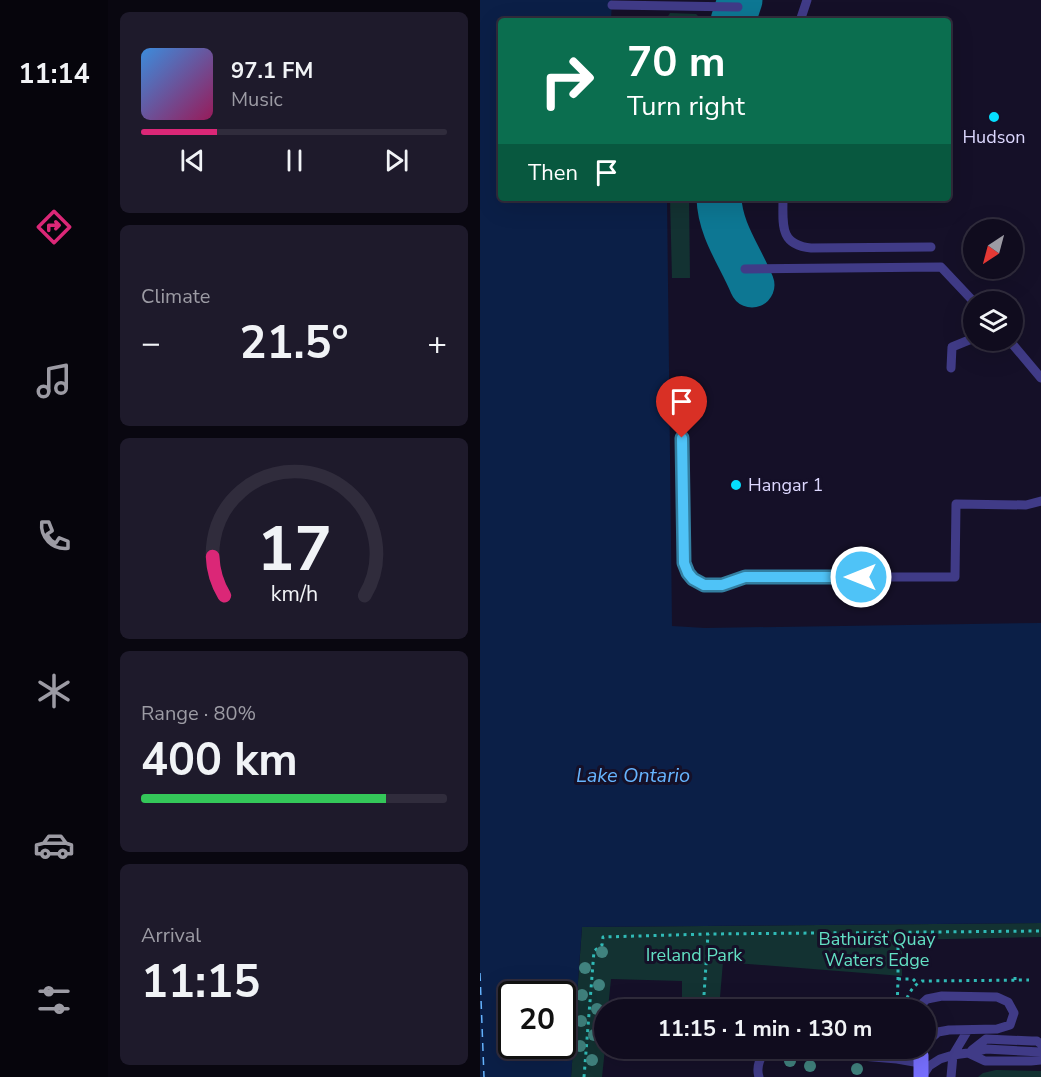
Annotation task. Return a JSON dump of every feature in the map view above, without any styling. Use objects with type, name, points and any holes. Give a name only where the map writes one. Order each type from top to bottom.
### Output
[{"type":"lane","points":[[802,18],[807,0]]},
{"type":"lane","points":[[612,5],[738,7]]},
{"type":"lane","points":[[783,201],[784,233],[798,246],[811,248],[931,247]]},
{"type":"lane","points":[[745,268],[941,267],[964,291]]},
{"type":"lane","points":[[951,368],[952,347],[963,342]]},
{"type":"lane","points":[[1018,351],[1041,378]]},
{"type":"lane","points":[[682,438],[684,563],[693,579],[704,585],[722,585],[745,577],[955,577],[956,504],[1026,506],[1041,501]]},
{"type":"lane","points":[[927,999],[942,996],[998,997],[1008,1002],[1014,1013],[1010,1025],[997,1029],[949,1030],[936,1034]]},
{"type":"lane","points":[[951,1077],[953,1055],[968,1030]]},
{"type":"lane","points":[[968,1053],[986,1039],[1037,1041],[1041,1044]]},
{"type":"lane","points":[[922,1059],[929,1066],[953,1055],[986,1049],[1041,1052]]},
{"type":"lane","points":[[968,1053],[985,1061],[1041,1060]]},
{"type":"lane","points":[[759,1077],[760,1059]]},
{"type":"path","points":[[584,1077],[594,951],[602,945],[603,937],[1041,931]]},
{"type":"path","points":[[897,999],[898,932]]},
{"type":"path","points":[[704,995],[708,934]]},
{"type":"path","points":[[1015,973],[1015,980]]},
{"type":"path","points":[[898,979],[913,979],[917,983]]},
{"type":"green space","points":[[670,13],[696,14],[700,18],[667,18]]},
{"type":"green space","points":[[670,201],[689,201],[690,278],[672,278]]},
{"type":"green space","points":[[1041,923],[1041,937],[902,940],[902,976],[723,962],[720,999],[682,999],[682,981],[611,979],[609,999],[594,999],[594,1059],[604,1059],[602,1077],[571,1077],[572,1059],[576,1059],[576,1009],[582,927]]},
{"type":"green space","points":[[996,1070],[1041,1071],[1041,1077],[978,1077],[983,1073]]},
{"type":"water","name":"Lake Ontario","points":[[480,0],[612,0],[611,18],[498,18],[498,201],[667,201],[672,626],[705,628],[1041,623],[1041,923],[582,927],[576,1009],[576,981],[498,981],[498,1059],[572,1059],[571,1077],[480,1077]]},
{"type":"ferry route","points":[[480,973],[484,1077]]},
{"type":"taxiway","points":[[734,18],[740,0]]},
{"type":"taxiway","points":[[719,201],[727,232],[752,285]]},
{"type":"place","name":"Hudson","points":[[994,117]]},
{"type":"place","name":"Hangar 1","points":[[736,485]]},
{"type":"route","points":[[682,438],[684,563],[693,579],[704,585],[722,585],[745,577],[861,577]]},
{"type":"park label","name":"Bathurst Quay Waters Edge","points":[[877,949]]},
{"type":"park label","name":"Ireland Park","points":[[694,955]]}]
